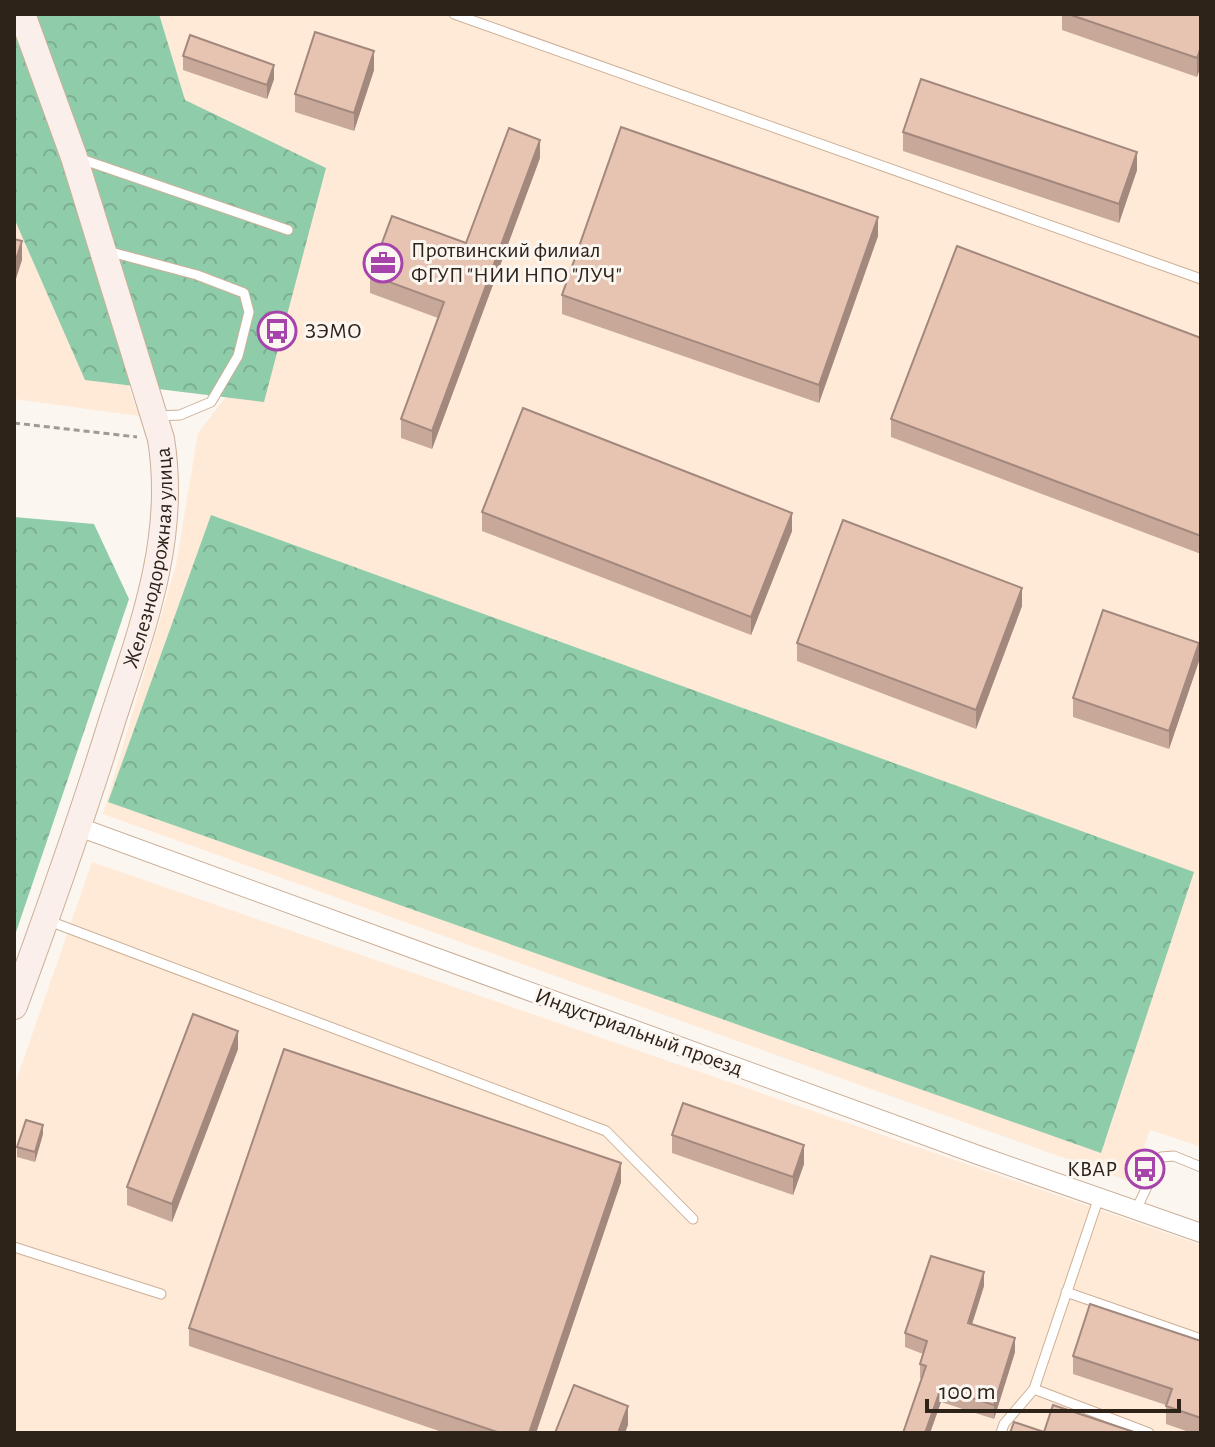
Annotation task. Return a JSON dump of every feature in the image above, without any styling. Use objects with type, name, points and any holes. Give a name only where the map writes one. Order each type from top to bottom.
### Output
[{"type":"street","name":"Железнодорожная улица","points":[[14,1006],[79,827],[156,584],[166,518],[166,472],[158,428],[74,157],[22,14]]},
{"type":"street","name":"Индустриальный проезд","points":[[79,827],[1201,1233]]},
{"type":"lane","points":[[454,14],[1201,279]]},
{"type":"lane","points":[[74,157],[288,230]]},
{"type":"lane","points":[[103,250],[197,275],[244,293],[249,312],[238,356],[211,402],[158,428]]},
{"type":"lane","points":[[45,920],[606,1131],[693,1219]]},
{"type":"lane","points":[[1136,1210],[1161,1157],[1174,1156],[1201,1167]]},
{"type":"lane","points":[[1001,1433],[1004,1424],[1034,1389],[1099,1197]]},
{"type":"lane","points":[[14,1247],[161,1294]]},
{"type":"lane","points":[[1066,1292],[1201,1339]]},
{"type":"lane","points":[[1034,1389],[1149,1433]]},
{"type":"path","points":[[14,423],[158,428]]},
{"type":"shaded area","points":[[47,14],[1201,14],[1201,1147],[1150,1130],[1131,1182],[103,814],[176,565],[198,433],[232,389]]},
{"type":"shaded area","points":[[14,62],[139,416],[14,399]]},
{"type":"shaded area","points":[[92,862],[1201,1245],[1201,1433],[14,1433],[14,1087]]},
{"type":"green space","points":[[14,14],[159,14],[185,100],[326,168],[264,402],[85,380],[14,218]]},
{"type":"green space","points":[[211,515],[1194,872],[1101,1153],[108,802]]},
{"type":"green space","points":[[14,517],[94,524],[129,599],[14,938]]},
{"type":"building","points":[[1068,14],[1201,14],[1201,47],[1197,58]]},
{"type":"building","points":[[315,32],[374,51],[354,113],[295,94]]},
{"type":"building","points":[[190,35],[274,65],[267,85],[183,56]]},
{"type":"building","points":[[921,79],[1137,152],[1119,204],[903,132]]},
{"type":"building","points":[[621,127],[878,217],[819,385],[562,295]]},
{"type":"building","points":[[509,128],[540,140],[432,431],[401,419],[444,302],[370,275],[392,216],[466,243]]},
{"type":"building","points":[[14,239],[22,241],[14,266]]},
{"type":"building","points":[[957,246],[1201,338],[1201,536],[891,419]]},
{"type":"building","points":[[523,408],[792,513],[751,617],[482,512]]},
{"type":"building","points":[[843,520],[1022,588],[976,710],[797,643]]},
{"type":"building","points":[[1103,610],[1199,643],[1169,731],[1073,698]]},
{"type":"building","points":[[193,1014],[238,1031],[172,1204],[127,1187]]},
{"type":"building","points":[[284,1049],[621,1163],[529,1433],[500,1433],[189,1328]]},
{"type":"building","points":[[683,1103],[804,1145],[793,1177],[672,1135]]},
{"type":"building","points":[[26,1120],[43,1125],[35,1152],[17,1147]]},
{"type":"building","points":[[931,1256],[984,1272],[968,1323],[1015,1338],[994,1405],[941,1388],[925,1433],[903,1433],[926,1366],[920,1364],[927,1341],[905,1333]]},
{"type":"building","points":[[1090,1304],[1201,1341],[1201,1418],[1166,1406],[1172,1389],[1073,1356]]},
{"type":"building","points":[[574,1385],[628,1406],[618,1433],[555,1433]]},
{"type":"building","points":[[1053,1405],[1137,1433],[1010,1433],[1014,1422],[1044,1432]]},
{"type":"place","name":"Протвинский филиал ФГУП \"НИИ НПО \"ЛУЧ\"","points":[[383,263]]},
{"type":"place","name":"ЗЭМО","points":[[277,331]]},
{"type":"place","name":"КВАР","points":[[1145,1169]]}]
